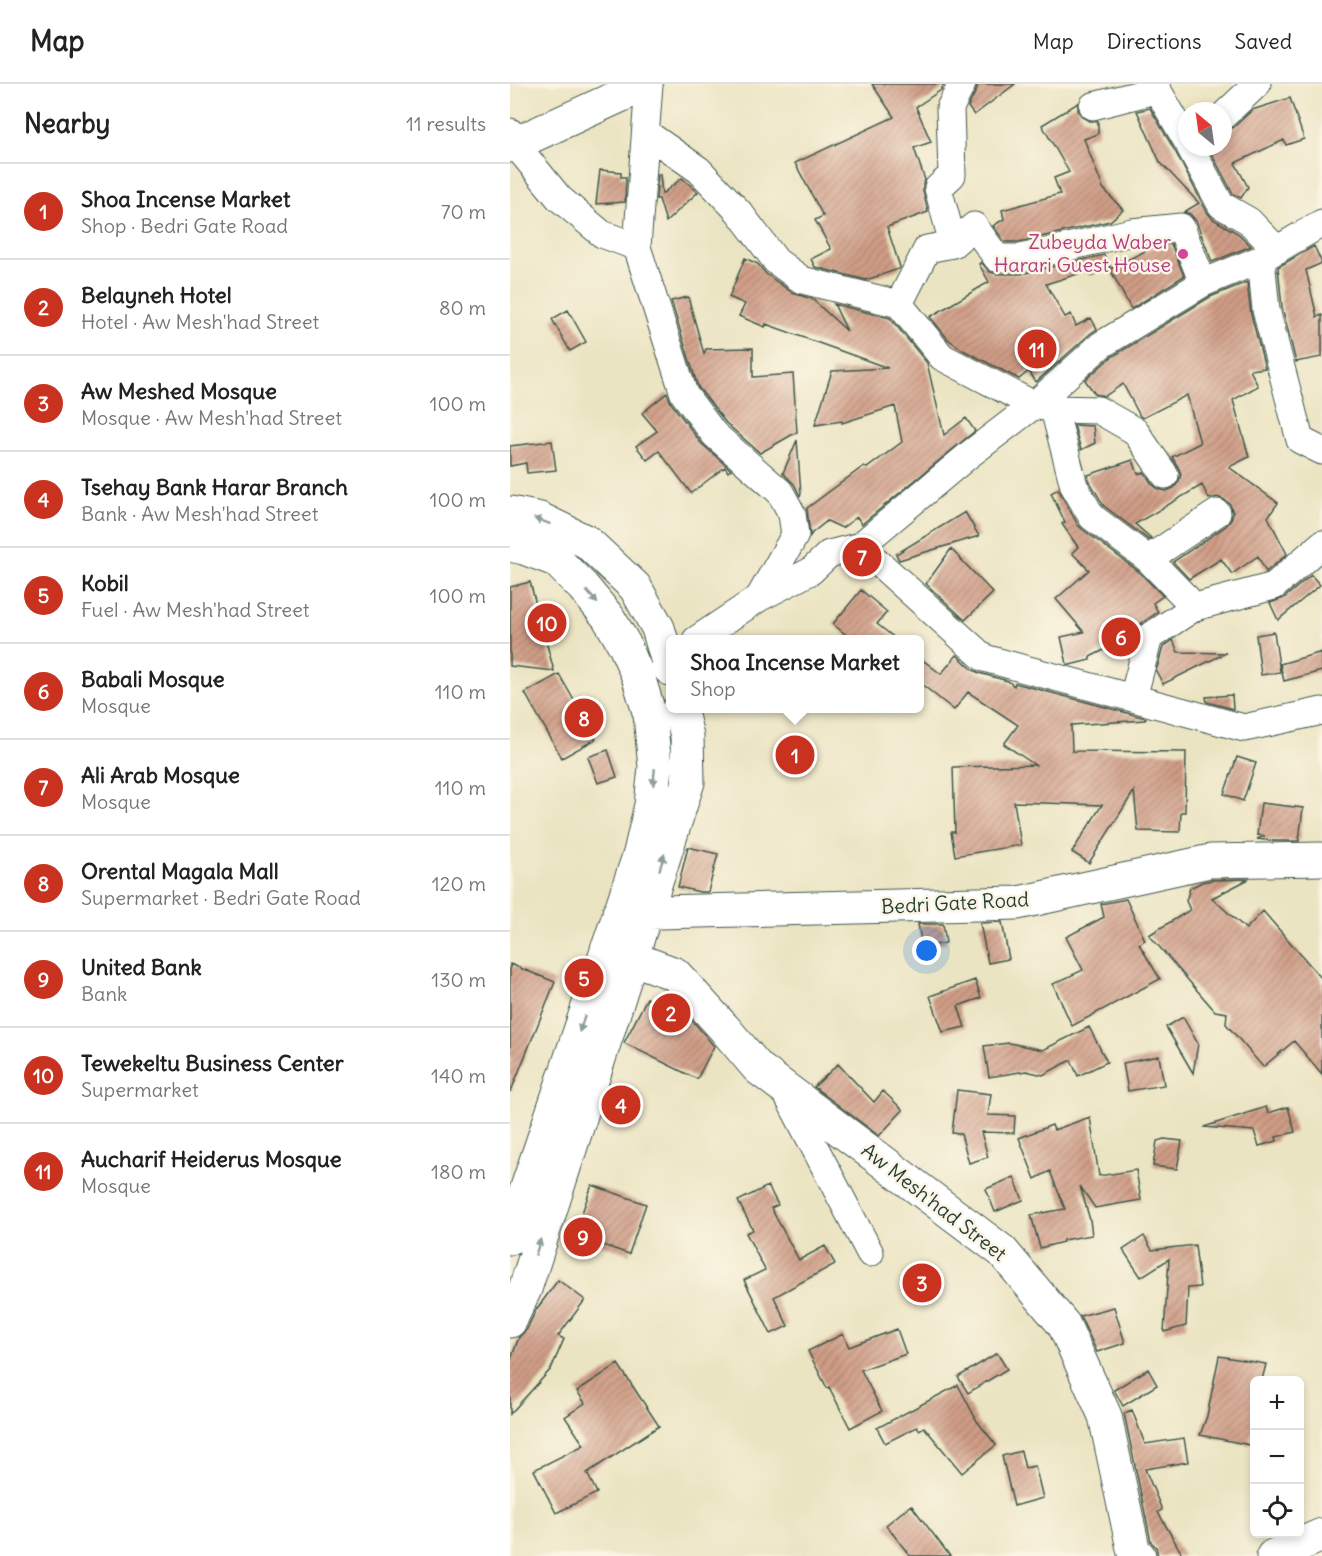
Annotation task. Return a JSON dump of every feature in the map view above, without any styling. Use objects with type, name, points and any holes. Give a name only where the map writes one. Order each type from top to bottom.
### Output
[{"type":"street","points":[[637,247],[602,234],[559,198],[512,140],[647,84],[646,134],[637,247],[684,394],[714,435],[780,492],[792,514],[795,535],[759,598]]},
{"type":"street","points":[[953,244],[938,188],[952,175],[950,108],[962,84]]},
{"type":"street","points":[[1232,108],[1257,84]]},
{"type":"street","points":[[1093,106],[1155,87],[1178,126]]},
{"type":"street","points":[[646,134],[699,170],[739,212],[776,261],[802,280],[899,304],[942,357],[1044,407],[1098,410],[1135,431],[1165,475]]},
{"type":"street","points":[[1196,156],[1221,205],[1249,221],[1269,254],[1266,310],[1300,440],[1322,451]]},
{"type":"street","points":[[899,304],[927,249],[953,244],[974,226],[997,258],[1021,258],[1132,232],[1181,227],[1221,205]]},
{"type":"street","points":[[702,635],[759,598],[811,572],[830,554],[860,546],[970,454],[1044,407],[1101,345],[1203,283],[1269,254],[1322,223]]},
{"type":"street","points":[[1181,227],[1203,283]]},
{"type":"street","points":[[1044,407],[1074,486],[1092,517],[1148,559],[1196,607]]},
{"type":"street","points":[[510,513],[540,519],[587,542],[635,587],[658,628],[666,650]]},
{"type":"street","points":[[1148,559],[1217,513]]},
{"type":"street","points":[[570,573],[587,542]]},
{"type":"street","points":[[1133,698],[1149,636],[1196,607],[1274,586],[1322,544]]},
{"type":"street","points":[[510,545],[556,560],[570,573],[608,616],[638,676],[650,715],[655,767],[651,806],[640,853],[632,913]]},
{"type":"street","points":[[860,546],[984,658],[1244,729],[1322,711]]},
{"type":"street","points":[[510,1321],[517,1286],[632,913],[688,782],[683,722],[652,737]]},
{"type":"street","name":"Bedri Gate Road","points":[[632,913],[1018,903],[1210,861],[1322,859]]},
{"type":"street","points":[[510,1238],[619,954]]},
{"type":"street","name":"Aw Mesh'had Street","points":[[619,954],[675,974],[758,1068],[1002,1251],[1064,1325],[1106,1416],[1134,1555]]},
{"type":"street","points":[[782,1086],[870,1253]]},
{"type":"street","points":[[1273,1556],[1322,1535]]},
{"type":"building","points":[[872,84],[944,84],[941,90],[916,107],[931,142],[914,148],[925,180],[923,191],[928,212],[887,227],[900,267],[866,280],[815,267],[811,259],[831,249],[815,220],[823,216],[795,163],[894,117]]},
{"type":"building","points":[[978,84],[1015,84],[974,115],[968,107]]},
{"type":"building","points":[[1290,98],[1304,139],[1286,145],[1284,140],[1235,163],[1248,187],[1241,198],[1233,194],[1213,156],[1232,156],[1232,128],[1252,110]]},
{"type":"building","points":[[1078,103],[1078,110],[1082,117],[1089,121],[1098,121],[1098,134],[1084,139],[1103,188],[1123,210],[1110,221],[1019,242],[1005,242],[993,226],[1004,219],[1002,210],[1060,194],[1054,178],[1069,172],[1042,125]]},
{"type":"building","points":[[1150,108],[1207,212],[1213,219],[1239,234],[1251,246],[1212,262],[1196,221],[1190,214],[1184,212],[1199,203],[1160,162],[1137,111]]},
{"type":"building","points":[[600,170],[621,172],[621,177],[626,177],[625,202],[596,204]]},
{"type":"building","points":[[658,174],[660,174],[662,194],[682,178],[698,192],[666,222],[659,199],[656,199]]},
{"type":"building","points":[[1171,244],[1184,276],[1131,309],[1110,269],[1155,246]]},
{"type":"building","points":[[1314,246],[1322,263],[1306,270],[1317,317],[1322,315],[1322,357],[1296,362],[1282,307],[1278,267]]},
{"type":"building","points":[[1104,255],[1110,267],[1090,276],[1087,271],[1046,284],[1065,317],[1071,314],[1076,326],[1091,318],[1097,329],[1036,382],[1029,371],[1019,379],[963,350],[948,339],[930,317],[989,282],[979,264],[981,262],[990,272],[1021,274]]},
{"type":"building","points":[[745,258],[758,264],[766,274],[793,293],[812,299],[847,331],[834,304],[890,318],[927,363],[944,435],[966,418],[975,431],[862,524],[857,517],[842,528],[827,521],[810,536],[807,508],[864,466],[867,468],[902,442],[895,406],[842,423],[842,421],[815,425],[832,371],[888,368],[766,324],[765,327],[739,316],[745,304],[729,297]]},
{"type":"building","points":[[1247,282],[1251,314],[1265,368],[1250,370],[1258,386],[1233,400],[1249,457],[1229,467],[1278,503],[1268,517],[1287,554],[1266,572],[1258,556],[1232,574],[1221,559],[1189,579],[1173,562],[1226,526],[1233,513],[1230,504],[1217,497],[1209,499],[1202,485],[1135,524],[1151,538],[1149,540],[1104,506],[1088,475],[1133,460],[1138,474],[1144,472],[1158,489],[1166,491],[1174,488],[1181,474],[1172,457],[1200,443],[1187,395],[1143,418],[1123,384],[1105,396],[1095,394],[1085,380],[1110,358],[1210,297]]},
{"type":"building","points":[[688,297],[704,354],[706,349],[753,348],[753,377],[793,374],[797,432],[760,453],[726,423],[698,387],[671,301]]},
{"type":"building","points":[[568,310],[586,342],[570,351],[552,319]]},
{"type":"building","points":[[667,393],[671,403],[701,443],[731,470],[728,472],[725,467],[691,493],[659,451],[647,460],[636,446],[657,431],[642,413]]},
{"type":"building","points":[[1074,425],[1093,426],[1095,443],[1081,450]]},
{"type":"building","points":[[797,440],[800,496],[794,484],[783,473]]},
{"type":"building","points":[[552,441],[556,470],[527,473],[526,463],[510,466],[510,446]]},
{"type":"building","points":[[1058,489],[1078,525],[1138,571],[1163,596],[1153,603],[1158,612],[1140,624],[1132,640],[1130,637],[1090,657],[1090,660],[1070,665],[1067,664],[1061,637],[1084,632],[1056,599],[1089,570],[1072,553],[1078,547],[1062,524],[1065,522],[1051,493]]},
{"type":"building","points":[[965,512],[979,536],[899,560],[896,554]]},
{"type":"building","points":[[951,549],[993,593],[965,620],[926,584]]},
{"type":"building","points":[[1311,575],[1320,585],[1278,620],[1270,603],[1284,598]]},
{"type":"building","points":[[530,582],[554,671],[510,666],[510,587]]},
{"type":"building","points":[[861,590],[887,612],[877,624],[891,635],[846,635],[833,624]]},
{"type":"building","points":[[1274,632],[1280,672],[1261,675],[1256,635]]},
{"type":"building","points":[[1173,640],[1178,652],[1226,653],[1163,684],[1156,671],[1163,647]]},
{"type":"building","points":[[1322,652],[1322,671],[1284,681],[1280,664]]},
{"type":"building","points":[[957,655],[973,670],[1008,681],[1014,686],[1015,683],[1146,718],[1145,720],[1071,725],[1072,751],[1186,752],[1185,812],[1181,812],[1180,832],[1138,831],[1134,791],[1089,863],[1072,852],[1102,805],[1014,802],[1021,845],[955,856],[951,832],[955,832],[953,767],[1035,765],[1004,744],[1018,725],[968,692],[954,710],[924,686],[924,661],[941,674]]},
{"type":"building","points":[[559,674],[596,739],[562,758],[525,693]]},
{"type":"building","points":[[1232,695],[1233,709],[1207,702],[1206,697]]},
{"type":"building","points":[[608,750],[617,777],[598,783],[588,757]]},
{"type":"building","points":[[1237,757],[1256,763],[1243,801],[1224,794]]},
{"type":"building","points":[[1261,803],[1303,808],[1299,841],[1257,839],[1265,836],[1257,835]]},
{"type":"building","points":[[688,847],[718,854],[708,892],[678,887]]},
{"type":"building","points":[[1249,879],[1212,898],[1246,929],[1263,911],[1322,979],[1322,1074],[1294,1041],[1263,1067],[1226,1024],[1227,1013],[1215,1011],[1149,935],[1190,910],[1186,901],[1190,888],[1212,880]]},
{"type":"building","points":[[1126,899],[1145,940],[1139,944],[1160,979],[1072,1026],[1053,984],[1083,970],[1066,937],[1104,917],[1101,904]]},
{"type":"building","points":[[1002,922],[1009,959],[988,963],[980,923]]},
{"type":"building","points":[[918,924],[943,924],[946,943],[922,947]]},
{"type":"building","points":[[510,964],[555,982],[511,1091],[510,1091]]},
{"type":"building","points":[[975,980],[981,998],[958,1006],[965,1027],[943,1032],[930,996]]},
{"type":"building","points":[[647,998],[692,1020],[714,1046],[697,1079],[624,1043]]},
{"type":"building","points":[[1183,1017],[1198,1044],[1193,1073],[1166,1027]]},
{"type":"building","points":[[1089,1027],[1107,1062],[1078,1076],[1071,1060],[1043,1075],[1026,1071],[989,1077],[984,1046],[1009,1043],[1043,1050]]},
{"type":"building","points":[[1159,1056],[1164,1085],[1128,1091],[1123,1063]]},
{"type":"building","points":[[838,1064],[874,1102],[883,1091],[903,1110],[879,1136],[814,1087]]},
{"type":"building","points":[[957,1090],[991,1094],[988,1115],[1015,1116],[1014,1133],[981,1132],[988,1157],[969,1163],[961,1134],[952,1133]]},
{"type":"building","points":[[1266,1107],[1268,1113],[1288,1107],[1295,1132],[1276,1137],[1277,1141],[1259,1146],[1254,1131],[1204,1127]]},
{"type":"building","points":[[1090,1117],[1099,1176],[1136,1170],[1141,1200],[1095,1208],[1080,1186],[1092,1235],[1063,1240],[1063,1242],[1040,1248],[1031,1215],[1065,1209],[1050,1171],[1035,1179],[1019,1138],[1052,1125],[1054,1130]]},
{"type":"building","points":[[1164,1139],[1182,1141],[1177,1169],[1153,1166],[1157,1141]]},
{"type":"building","points":[[1014,1177],[1023,1200],[995,1212],[986,1189]]},
{"type":"building","points":[[592,1185],[646,1204],[629,1254],[574,1235]]},
{"type":"building","points":[[768,1186],[778,1205],[771,1208],[799,1260],[825,1246],[835,1264],[774,1297],[788,1326],[771,1334],[744,1280],[765,1270],[746,1233],[753,1230],[738,1201]]},
{"type":"building","points":[[1144,1236],[1152,1250],[1195,1245],[1200,1287],[1188,1288],[1186,1326],[1164,1332],[1169,1259],[1141,1277],[1123,1250]]},
{"type":"building","points":[[558,1280],[585,1300],[558,1336],[564,1339],[551,1369],[510,1414],[510,1362],[519,1337],[527,1329],[536,1310]]},
{"type":"building","points":[[1114,1307],[1125,1343],[1097,1352],[1080,1316]]},
{"type":"building","points":[[897,1329],[906,1354],[861,1370],[882,1411],[850,1428],[808,1351],[843,1334],[849,1347]]},
{"type":"building","points":[[997,1353],[1007,1369],[968,1393],[958,1377]]},
{"type":"building","points":[[1219,1356],[1266,1364],[1263,1376],[1250,1376],[1250,1445],[1200,1435],[1207,1416]]},
{"type":"building","points":[[618,1364],[659,1426],[587,1473],[597,1493],[556,1513],[534,1470],[584,1445],[565,1417],[585,1403],[577,1391]]},
{"type":"building","points":[[1148,1369],[1157,1385],[1123,1406],[1114,1390]]},
{"type":"building","points":[[958,1385],[977,1421],[996,1445],[962,1473],[924,1427],[919,1430],[917,1427],[885,1443],[877,1428]]},
{"type":"building","points":[[1132,1410],[1145,1444],[1184,1438],[1188,1462],[1145,1469],[1162,1510],[1158,1512],[1183,1556],[1158,1556],[1156,1547],[1151,1542],[1124,1413]]},
{"type":"building","points":[[1021,1451],[1025,1468],[1035,1466],[1043,1498],[1014,1506],[1002,1456]]},
{"type":"building","points":[[911,1505],[950,1556],[910,1556],[886,1525]]},
{"type":"place","name":"Zubeyda Waber Harari Guest House","points":[[1183,254]]},
{"type":"place","name":"Aucharif Heiderus Mosque","points":[[1037,349]]},
{"type":"place","name":"Ali Arab Mosque","points":[[862,557]]},
{"type":"place","name":"Tewekeltu Business Center","points":[[547,623]]},
{"type":"place","name":"Babali Mosque","points":[[1121,637]]},
{"type":"place","name":"Orental Magala Mall","points":[[584,718]]},
{"type":"place","name":"Shoa Incense Market","points":[[795,755]]},
{"type":"place","name":"Kobil","points":[[584,978]]},
{"type":"place","name":"Belayneh Hotel","points":[[671,1013]]},
{"type":"place","name":"Tsehay Bank Harar Branch","points":[[621,1105]]},
{"type":"place","name":"United Bank","points":[[583,1237]]},
{"type":"place","name":"Aw Meshed Mosque","points":[[922,1283]]}]
